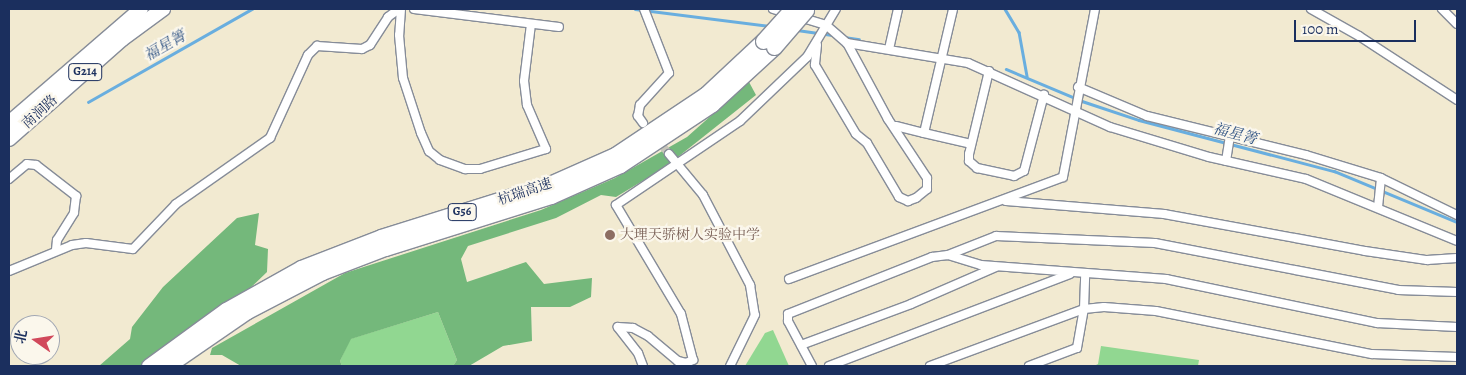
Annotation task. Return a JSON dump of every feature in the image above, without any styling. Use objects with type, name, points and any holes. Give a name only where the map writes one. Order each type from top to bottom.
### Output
[{"type":"highway","name":"南涧路","points":[[9,123],[141,9]]},
{"type":"highway","name":"南涧路","points":[[9,139],[122,39],[163,9]]},
{"type":"highway","name":"杭瑞高速","points":[[168,366],[247,311],[322,272],[385,248],[544,199],[620,165],[712,104],[801,9]]},
{"type":"highway","name":"杭瑞高速","points":[[149,366],[226,310],[302,268],[381,237],[547,186],[614,155],[705,95],[769,44]]},
{"type":"street","points":[[400,9],[403,78],[425,142],[429,151],[440,160],[465,169],[480,170],[546,149],[527,105],[524,81],[531,24]]},
{"type":"street","points":[[9,271],[56,250],[86,243],[133,249],[176,204],[270,138],[308,55],[317,46],[362,49],[370,45],[388,18],[400,9]]},
{"type":"street","points":[[414,9],[559,27]]},
{"type":"street","points":[[643,123],[638,116],[640,104],[670,73],[644,9]]},
{"type":"street","points":[[773,9],[825,27],[847,43],[888,119],[896,126],[929,183],[925,191],[908,201],[899,196],[867,143],[856,134],[815,64],[818,40]]},
{"type":"street","points":[[643,366],[638,352],[618,326],[633,328],[648,336],[678,361],[686,363],[693,360],[681,314],[616,205],[677,166],[740,122],[798,67],[818,40],[836,9]]},
{"type":"street","points":[[889,49],[898,9]]},
{"type":"street","points":[[924,133],[953,9]]},
{"type":"street","points":[[789,279],[1004,201],[1063,177],[1094,9]]},
{"type":"street","points":[[1311,9],[1359,36],[1457,100]]},
{"type":"street","points":[[1442,9],[1457,24]]},
{"type":"street","points":[[847,43],[941,58],[989,71],[1076,108],[1110,127],[1226,161],[1306,179],[1457,241]]},
{"type":"street","points":[[989,71],[968,158],[974,167],[1014,176],[1021,174],[1027,167],[1044,95]]},
{"type":"street","points":[[1078,90],[1147,116],[1306,155],[1381,181],[1457,215]]},
{"type":"street","points":[[896,126],[971,144]]},
{"type":"street","points":[[1226,161],[1230,137]]},
{"type":"street","points":[[669,154],[677,166],[703,195],[750,285],[754,315],[730,366]]},
{"type":"street","points":[[9,179],[27,164],[36,165],[76,196],[74,213],[57,240],[56,250]]},
{"type":"street","points":[[1378,208],[1381,181]]},
{"type":"street","points":[[1004,201],[1164,214],[1400,256],[1427,260],[1457,258]]},
{"type":"street","points":[[812,366],[788,314],[932,257],[948,255],[996,236],[1155,243],[1398,290],[1457,292]]},
{"type":"street","points":[[948,255],[997,266],[1166,279],[1377,323],[1457,327]]},
{"type":"street","points":[[801,345],[911,304],[997,266]]},
{"type":"street","points":[[829,366],[1072,273]]},
{"type":"street","points":[[1029,366],[1077,348],[1084,309],[1085,274]]},
{"type":"street","points":[[930,366],[1084,309],[1104,307],[1156,311],[1372,354],[1457,357]]},
{"type":"green space","points":[[749,82],[756,95],[664,168],[616,197],[601,195],[556,218],[468,246],[461,259],[467,282],[526,262],[544,284],[592,278],[591,297],[570,307],[531,307],[532,341],[503,346],[469,366],[453,366],[457,360],[438,312],[351,339],[340,361],[342,366],[241,366],[222,355],[210,355],[212,348],[345,273],[541,210],[615,178],[687,137]]},
{"type":"green space","points":[[259,213],[255,245],[268,249],[267,272],[242,296],[142,366],[99,366],[130,339],[132,327],[163,287],[237,218]]},
{"type":"green space","points":[[438,312],[457,360],[453,366],[342,366],[340,361],[350,339]]},
{"type":"green space","points":[[773,330],[789,366],[745,366],[765,333]]},
{"type":"green space","points":[[1101,346],[1199,360],[1198,366],[1094,366],[1098,364]]},
{"type":"waterway","name":"福星箐","points":[[88,102],[252,9]]},
{"type":"waterway","name":"福星箐","points":[[635,9],[770,26]]},
{"type":"waterway","points":[[1005,9],[1019,32],[1027,76]]},
{"type":"waterway","name":"福星箐","points":[[797,30],[834,35]]},
{"type":"waterway","name":"福星箐","points":[[844,37],[859,39]]},
{"type":"waterway","name":"福星箐","points":[[1006,69],[1082,101],[1139,120],[1334,171],[1457,222]]},
{"type":"tunnel","points":[[656,138],[669,154]]},
{"type":"place","name":"大理天骄树人实验中学","points":[[610,235]]}]
